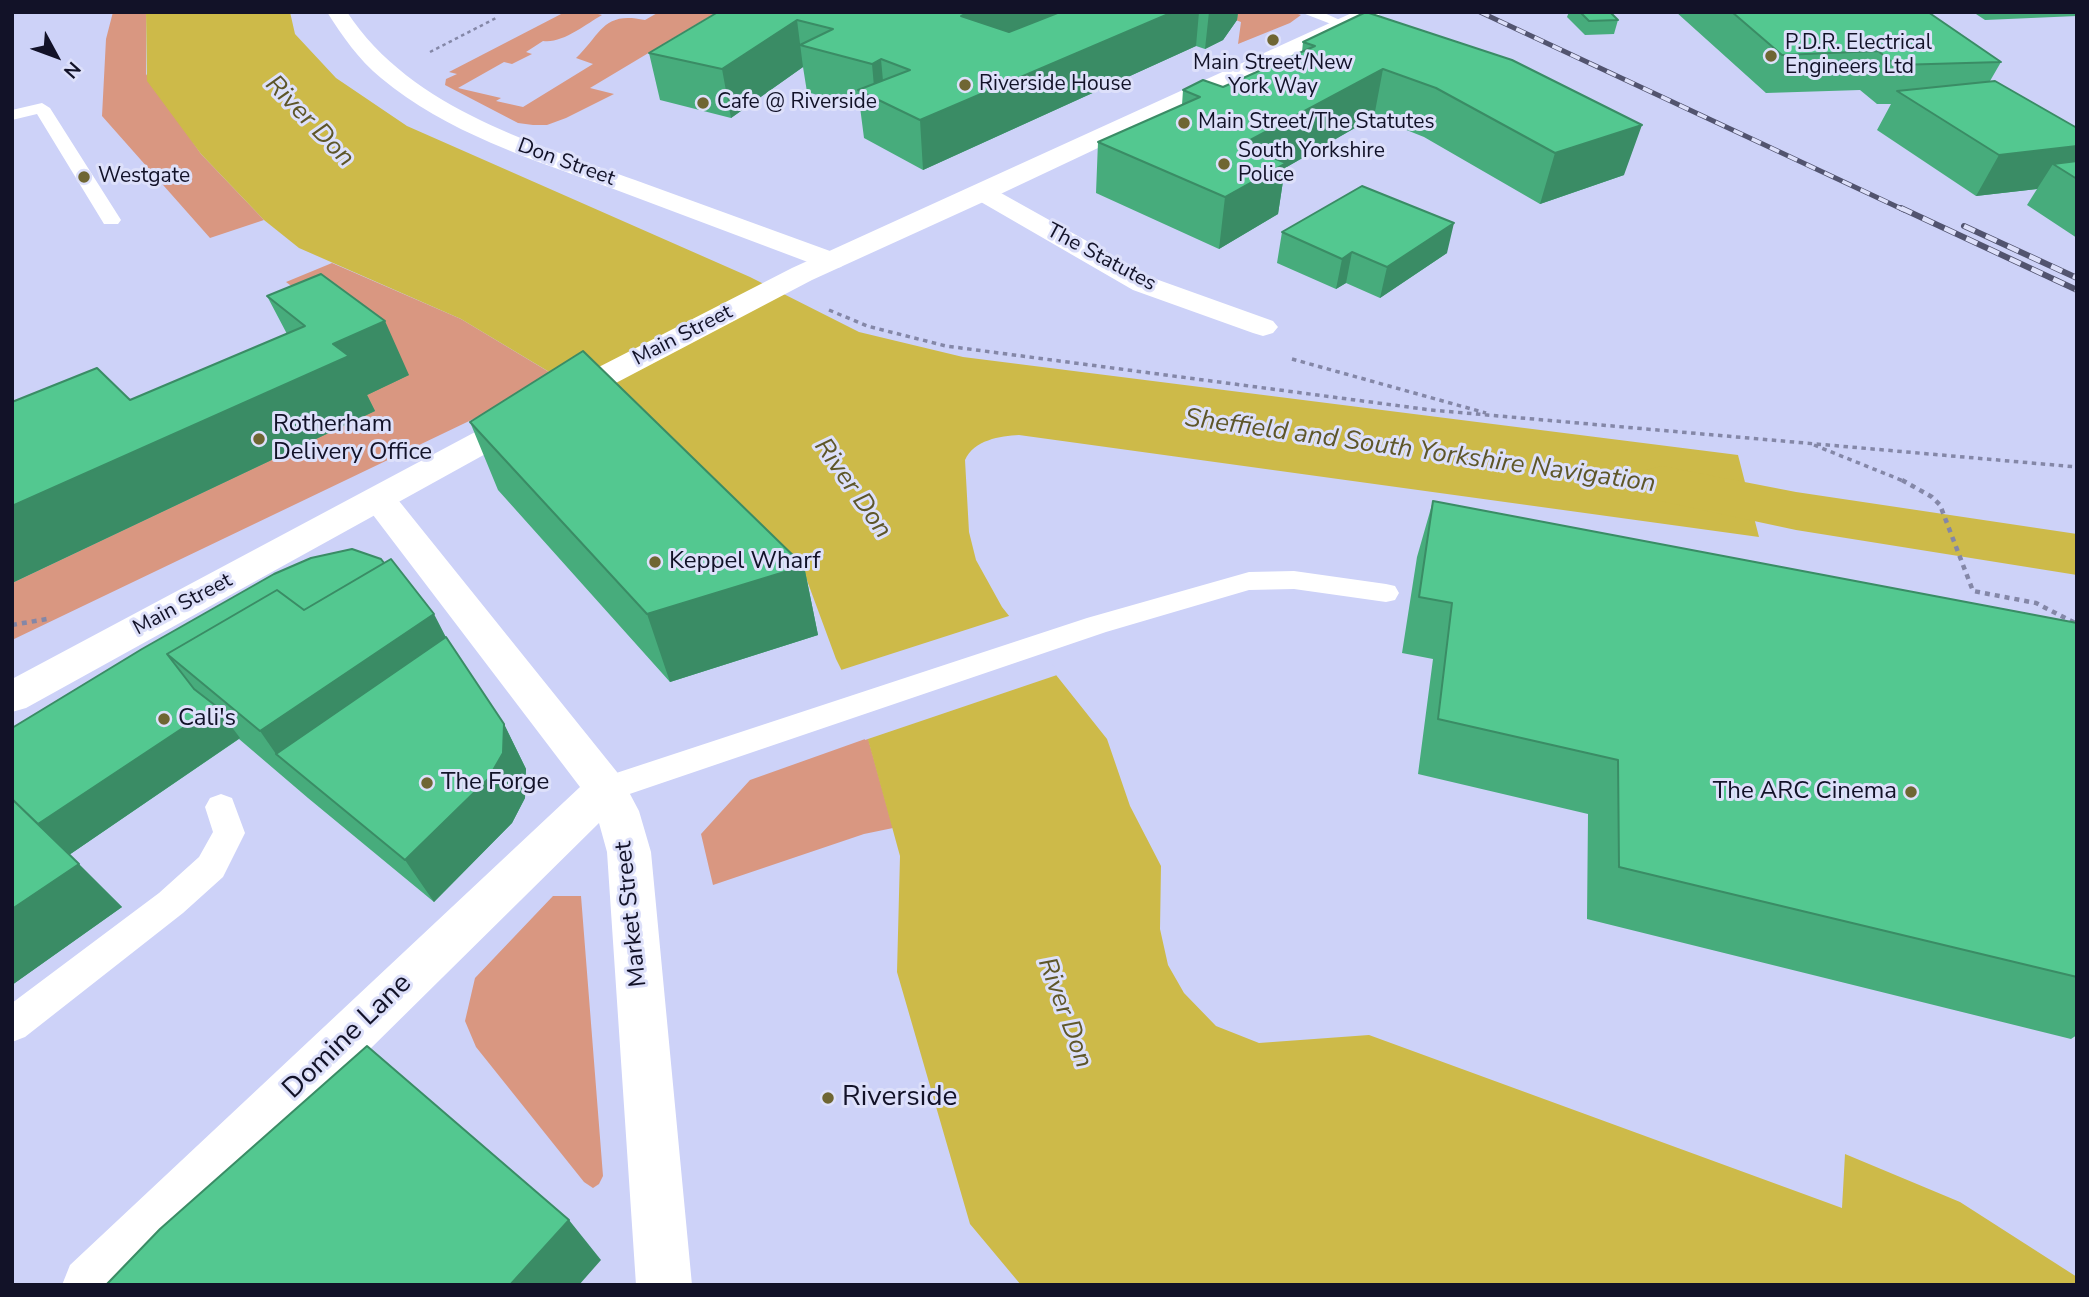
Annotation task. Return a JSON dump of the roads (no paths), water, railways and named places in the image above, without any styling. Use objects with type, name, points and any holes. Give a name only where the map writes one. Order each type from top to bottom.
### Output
[{"type":"street","name":"Don Street","points":[[337,12],[346,32],[362,52],[414,92],[496,137],[831,261]]},
{"type":"street","name":"Main Street","points":[[12,697],[563,398],[803,274],[1357,19]]},
{"type":"street","name":"The Statutes","points":[[983,193],[1143,284],[1263,327]]},
{"type":"street","name":"Market Street","points":[[379,499],[606,789],[617,811],[629,852],[664,1285]]},
{"type":"street","name":"Domine Lane","points":[[90,1285],[606,789]]},
{"type":"lane","points":[[1307,12],[1357,19]]},
{"type":"lane","points":[[12,116],[42,108],[111,220]]},
{"type":"lane","points":[[606,789],[1097,625],[1249,581],[1294,580],[1386,593]]},
{"type":"lane","points":[[12,1025],[171,903],[211,867],[229,833],[221,807]]},
{"type":"water","name":"River Don","points":[[146,12],[290,12],[295,34],[336,78],[407,126],[750,277],[859,332],[963,357],[1738,455],[1759,537],[1019,435],[996,438],[981,444],[969,453],[965,460],[969,532],[976,560],[1002,607],[1107,739],[1130,806],[1161,866],[1160,929],[1168,965],[1184,993],[1216,1026],[1259,1043],[1369,1035],[1842,1208],[1845,1154],[1960,1202],[2077,1277],[2077,1285],[1021,1285],[970,1224],[897,972],[900,856],[858,703],[836,659],[805,575],[656,436],[461,319],[299,248],[264,220],[201,154],[147,81]]},
{"type":"waterway","name":"Sheffield and South Yorkshire Navigation","points":[[1662,484],[1796,511],[2077,555]]},
{"type":"railway","points":[[1480,12],[1904,210]]},
{"type":"railway","points":[[1901,208],[2077,290]]},
{"type":"railway","points":[[1964,226],[2077,278]]},
{"type":"place","name":"Main Street/New York Way","points":[[1273,40]]},
{"type":"place","name":"P.D.R. Electrical Engineers Ltd","points":[[1771,56]]},
{"type":"place","name":"Riverside House","points":[[965,85]]},
{"type":"place","name":"Cafe @ Riverside","points":[[703,103]]},
{"type":"place","name":"Main Street/The Statutes","points":[[1184,123]]},
{"type":"place","name":"South Yorkshire Police","points":[[1224,164]]},
{"type":"place","name":"Westgate","points":[[84,177]]},
{"type":"place","name":"Rotherham Delivery Office","points":[[259,439]]},
{"type":"place","name":"Keppel Wharf","points":[[655,562]]},
{"type":"place","name":"Cali's","points":[[164,719]]},
{"type":"place","name":"The Forge","points":[[427,783]]},
{"type":"place","name":"The ARC Cinema","points":[[1911,792]]},
{"type":"place","name":"Riverside","points":[[828,1098]]}]
